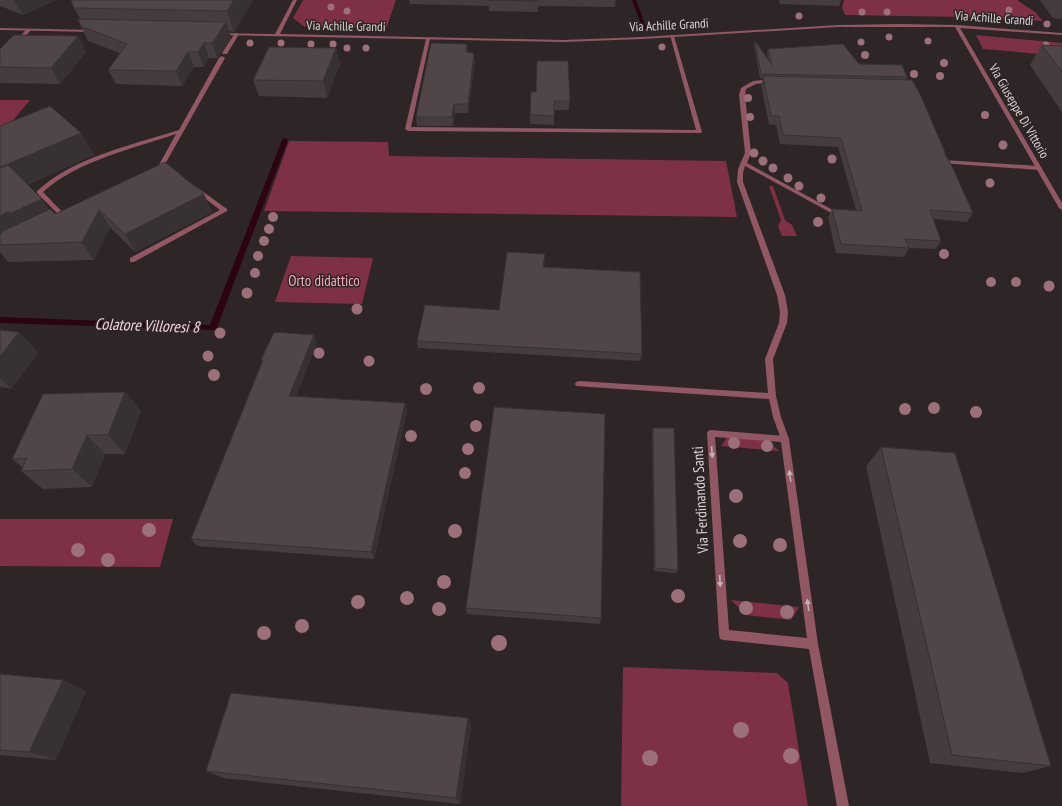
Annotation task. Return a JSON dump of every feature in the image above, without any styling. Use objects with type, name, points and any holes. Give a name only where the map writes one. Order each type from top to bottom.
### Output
[{"type":"street","points":[[277,35],[295,0]]},
{"type":"street","name":"Via Achille Grandi","points":[[214,34],[428,39],[563,40],[893,25],[957,26],[1062,34]]},
{"type":"street","name":"Via Giuseppe Di Vittorio","points":[[957,26],[1062,208]]},
{"type":"street","points":[[0,29],[100,31]]},
{"type":"street","points":[[13,46],[29,30]]},
{"type":"street","points":[[153,180],[237,34]]},
{"type":"street","points":[[428,39],[408,129],[699,132],[672,36]]},
{"type":"street","points":[[778,81],[762,81],[749,84],[744,88],[742,95],[748,153],[739,173],[740,182],[782,295],[784,312],[783,323],[768,359],[772,396],[777,417],[785,439],[813,644],[843,806]]},
{"type":"street","points":[[68,221],[39,192],[44,186],[87,163],[181,131]]},
{"type":"street","points":[[943,162],[1039,168]]},
{"type":"street","points":[[743,163],[839,215]]},
{"type":"street","points":[[163,164],[169,168]]},
{"type":"street","points":[[132,260],[225,210],[188,182]]},
{"type":"street","points":[[61,224],[75,218]]},
{"type":"street","points":[[579,384],[772,396]]},
{"type":"street","name":"Via Ferdinando Santi","points":[[785,439],[711,433],[724,634],[813,644]]},
{"type":"green space","points":[[303,0],[396,0],[386,29],[305,27],[293,18]]},
{"type":"green space","points":[[844,0],[1017,0],[1035,12],[1043,21],[965,17],[845,15],[842,7]]},
{"type":"green space","points":[[976,35],[1062,43],[1062,56],[983,49]]},
{"type":"green space","points":[[0,100],[30,100],[0,136]]},
{"type":"green space","points":[[289,141],[388,142],[389,156],[726,161],[737,217],[264,211]]},
{"type":"green space","points":[[769,186],[773,186],[785,220],[792,225],[797,236],[782,236],[778,226],[781,220]]},
{"type":"green space","name":"Orto didattico","points":[[291,256],[373,258],[362,304],[275,302]]},
{"type":"green space","points":[[728,436],[767,440],[779,451],[721,446]]},
{"type":"green space","points":[[0,519],[173,519],[160,567],[0,566]]},
{"type":"green space","points":[[731,600],[799,607],[791,620],[746,615]]},
{"type":"green space","points":[[623,667],[777,673],[788,683],[808,806],[621,806]]},
{"type":"building","points":[[71,0],[234,0],[227,11],[74,8]]},
{"type":"building","points":[[488,0],[538,0],[538,1]]},
{"type":"building","points":[[78,19],[226,22],[212,43],[204,43],[198,52],[188,52],[176,71],[108,70],[127,44],[81,26]]},
{"type":"building","points":[[14,35],[78,36],[51,68],[0,67],[0,49]]},
{"type":"building","points":[[755,41],[772,65],[768,49],[843,44],[859,64],[902,65],[907,77],[761,74]]},
{"type":"building","points":[[431,43],[467,44],[466,52],[474,53],[468,104],[454,104],[452,117],[416,117]]},
{"type":"building","points":[[1042,45],[1062,46],[1062,72]]},
{"type":"building","points":[[269,47],[336,48],[323,81],[253,80]]},
{"type":"building","points":[[537,61],[568,61],[570,101],[554,101],[554,116],[530,115],[531,92],[536,92]]},
{"type":"building","points":[[763,76],[912,80],[920,94],[945,155],[950,162],[973,213],[930,210],[941,241],[905,239],[909,248],[841,244],[832,209],[862,211],[841,138],[783,135],[779,116],[771,116]]},
{"type":"building","points":[[50,106],[81,133],[1,167],[0,126]]},
{"type":"building","points":[[165,162],[204,194],[125,234],[99,210],[82,242],[0,245],[0,235],[3,231],[50,209],[55,214]]},
{"type":"building","points":[[8,165],[42,199],[7,215],[10,211],[0,216],[0,168]]},
{"type":"building","points":[[507,252],[545,254],[543,267],[640,272],[642,354],[417,341],[425,305],[499,310]]},
{"type":"building","points":[[0,330],[19,332],[0,357]]},
{"type":"building","points":[[274,332],[314,335],[289,396],[405,403],[371,552],[191,539],[263,360],[261,360]]},
{"type":"building","points":[[125,392],[108,435],[87,435],[72,469],[21,471],[27,458],[12,459],[43,394]]},
{"type":"building","points":[[494,407],[605,414],[601,618],[466,608]]},
{"type":"building","points":[[653,428],[674,428],[678,570],[655,568]]},
{"type":"building","points":[[881,447],[955,453],[1051,766],[952,755]]},
{"type":"building","points":[[0,674],[63,680],[29,752],[0,750]]},
{"type":"building","points":[[231,693],[468,718],[456,798],[206,771]]},
{"type":"waterway","points":[[634,0],[645,29]]},
{"type":"waterway","name":"Colatore Villoresi 8","points":[[0,320],[213,328],[285,140]]}]
